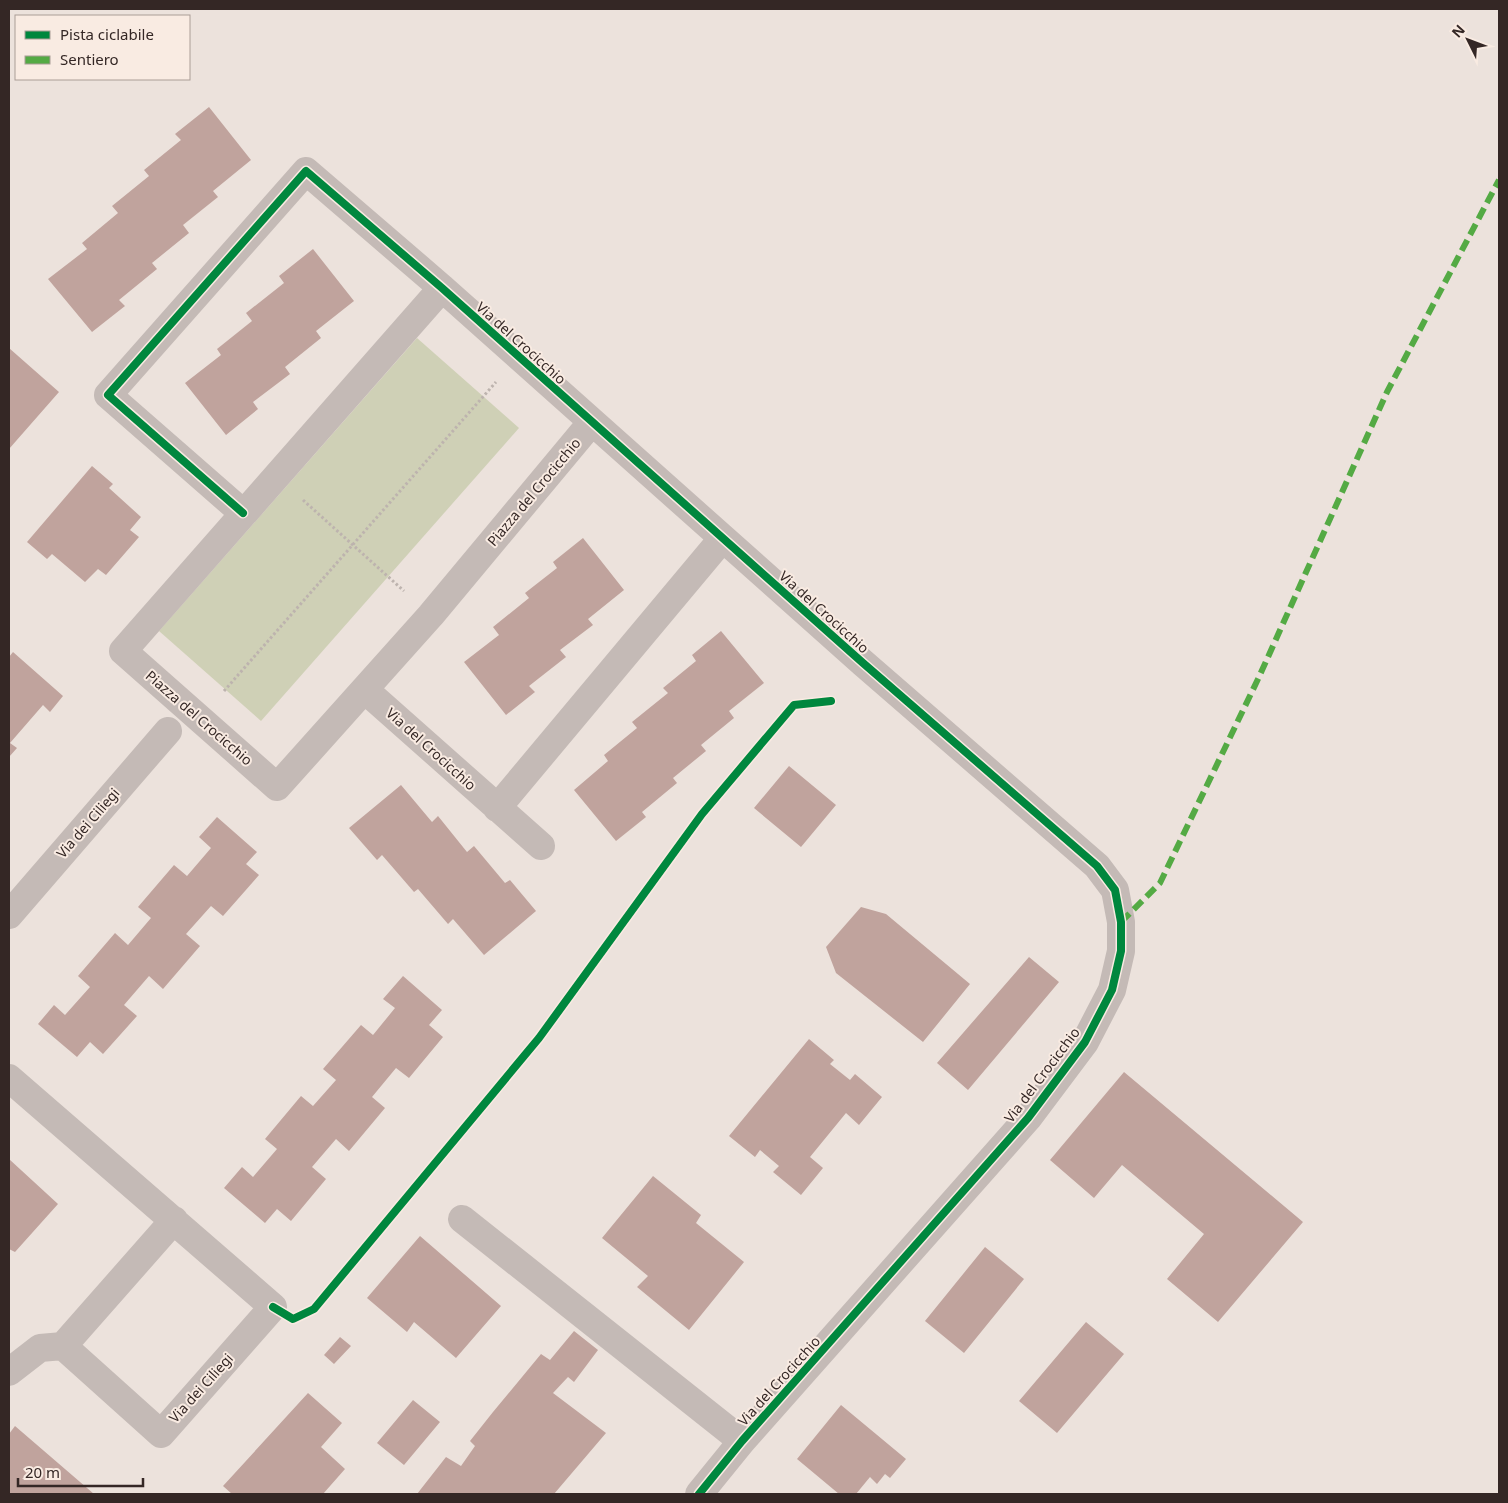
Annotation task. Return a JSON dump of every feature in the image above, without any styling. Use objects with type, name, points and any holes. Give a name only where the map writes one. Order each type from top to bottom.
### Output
[{"type":"street","name":"Via del Crocicchio","points":[[243,513],[108,395],[306,172],[442,288],[591,424],[1097,866],[1115,890],[1121,922],[1121,951],[1112,990],[1086,1042],[1028,1118],[742,1441],[699,1494]]},
{"type":"street","name":"Piazza del Crocicchio","points":[[442,288],[123,651],[277,787],[431,615],[591,424]]},
{"type":"street","points":[[498,808],[722,539]]},
{"type":"street","name":"Via del Crocicchio","points":[[365,690],[542,846]]},
{"type":"street","name":"Via dei Ciliegi","points":[[9,915],[168,730]]},
{"type":"street","name":"Via dei Ciliegi","points":[[9,1078],[273,1307],[161,1434],[63,1346]]},
{"type":"street","points":[[462,1219],[742,1441]]},
{"type":"street","points":[[9,1372],[40,1348],[63,1346],[174,1220]]},
{"type":"path","points":[[199,720],[518,357]]},
{"type":"path","points":[[277,477],[431,615]]},
{"type":"green space","points":[[417,338],[519,428],[261,721],[159,631]]},
{"type":"building","points":[[209,107],[251,160],[213,191],[218,197],[183,225],[189,233],[152,263],[157,269],[119,300],[125,306],[92,332],[48,279],[87,249],[82,243],[118,213],[112,206],[149,176],[144,170],[181,140],[175,134]]},
{"type":"building","points":[[313,249],[354,301],[316,331],[321,338],[285,367],[290,374],[253,402],[258,409],[226,435],[185,383],[221,355],[217,349],[252,321],[246,313],[284,283],[279,276]]},
{"type":"building","points":[[9,348],[59,392],[9,449]]},
{"type":"building","points":[[92,466],[113,484],[109,488],[141,517],[130,530],[139,537],[106,575],[98,569],[85,582],[52,554],[47,559],[27,542]]},
{"type":"building","points":[[583,538],[624,590],[588,619],[593,625],[560,650],[566,657],[529,686],[535,692],[506,715],[464,662],[499,635],[493,627],[529,598],[525,593],[557,568],[553,562]]},
{"type":"building","points":[[721,631],[764,683],[729,711],[734,718],[701,745],[706,751],[673,778],[677,783],[642,812],[646,817],[616,841],[574,790],[608,761],[604,755],[637,728],[632,722],[668,693],[663,688],[696,661],[692,655]]},
{"type":"building","points":[[13,652],[63,696],[50,712],[43,705],[10,743],[17,748],[9,757],[9,657]]},
{"type":"building","points":[[789,766],[836,805],[801,847],[754,808]]},
{"type":"building","points":[[401,785],[432,822],[438,816],[467,852],[474,846],[505,883],[510,880],[536,911],[484,955],[453,919],[448,924],[418,889],[414,892],[382,855],[377,860],[349,828]]},
{"type":"building","points":[[217,817],[257,852],[246,864],[259,875],[223,916],[211,906],[186,934],[200,946],[163,989],[149,976],[124,1005],[137,1016],[103,1054],[90,1042],[77,1057],[38,1024],[54,1005],[65,1015],[90,987],[78,976],[115,933],[128,945],[151,918],[138,907],[174,865],[187,876],[211,848],[199,837]]},
{"type":"building","points":[[861,907],[886,914],[970,984],[923,1042],[836,973],[826,947]]},
{"type":"building","points":[[1029,957],[1059,982],[968,1090],[937,1063]]},
{"type":"building","points":[[403,976],[442,1010],[429,1025],[443,1037],[409,1078],[396,1068],[372,1097],[385,1108],[349,1151],[336,1139],[312,1167],[326,1179],[291,1221],[277,1209],[265,1223],[224,1188],[242,1167],[253,1177],[277,1149],[265,1139],[301,1096],[313,1106],[336,1080],[323,1069],[361,1025],[373,1035],[395,1008],[383,999]]},
{"type":"building","points":[[809,1039],[834,1060],[830,1064],[850,1080],[855,1074],[882,1097],[859,1125],[846,1113],[810,1157],[823,1168],[801,1195],[773,1172],[779,1166],[760,1150],[755,1157],[729,1136]]},
{"type":"building","points":[[1124,1072],[1303,1222],[1218,1322],[1167,1279],[1204,1234],[1122,1165],[1094,1198],[1050,1160]]},
{"type":"building","points":[[9,1159],[58,1204],[15,1252],[9,1249]]},
{"type":"building","points":[[653,1176],[701,1215],[696,1223],[744,1262],[689,1330],[637,1287],[648,1276],[602,1238]]},
{"type":"building","points":[[420,1236],[501,1306],[456,1358],[414,1322],[407,1332],[367,1298]]},
{"type":"building","points":[[985,1247],[1024,1279],[964,1353],[925,1321]]},
{"type":"building","points":[[1086,1322],[1124,1354],[1057,1433],[1019,1401]]},
{"type":"building","points":[[574,1331],[598,1350],[574,1382],[568,1377],[553,1393],[606,1433],[554,1494],[417,1494],[446,1457],[461,1466],[475,1446],[470,1441],[541,1354],[550,1360]]},
{"type":"building","points":[[340,1337],[351,1346],[334,1364],[324,1355]]},
{"type":"building","points":[[308,1393],[342,1423],[321,1447],[345,1469],[323,1494],[232,1494],[223,1486]]},
{"type":"building","points":[[413,1400],[440,1422],[404,1465],[377,1443]]},
{"type":"building","points":[[841,1405],[906,1459],[890,1478],[885,1474],[877,1484],[870,1477],[856,1494],[839,1494],[797,1459]]},
{"type":"building","points":[[15,1426],[94,1494],[9,1494],[9,1434]]},
{"type":"marked path","points":[[1121,922],[1160,883],[1259,677],[1387,392],[1499,180]]},
{"type":"cycle path","points":[[243,513],[108,395],[306,171],[442,288],[863,663],[1097,866],[1115,890],[1121,922],[1121,951],[1112,990],[1085,1042],[1028,1118],[742,1441],[699,1494]]},
{"type":"cycle path","points":[[273,1307],[293,1319],[314,1309],[539,1038],[702,814],[794,705],[831,701]]}]
